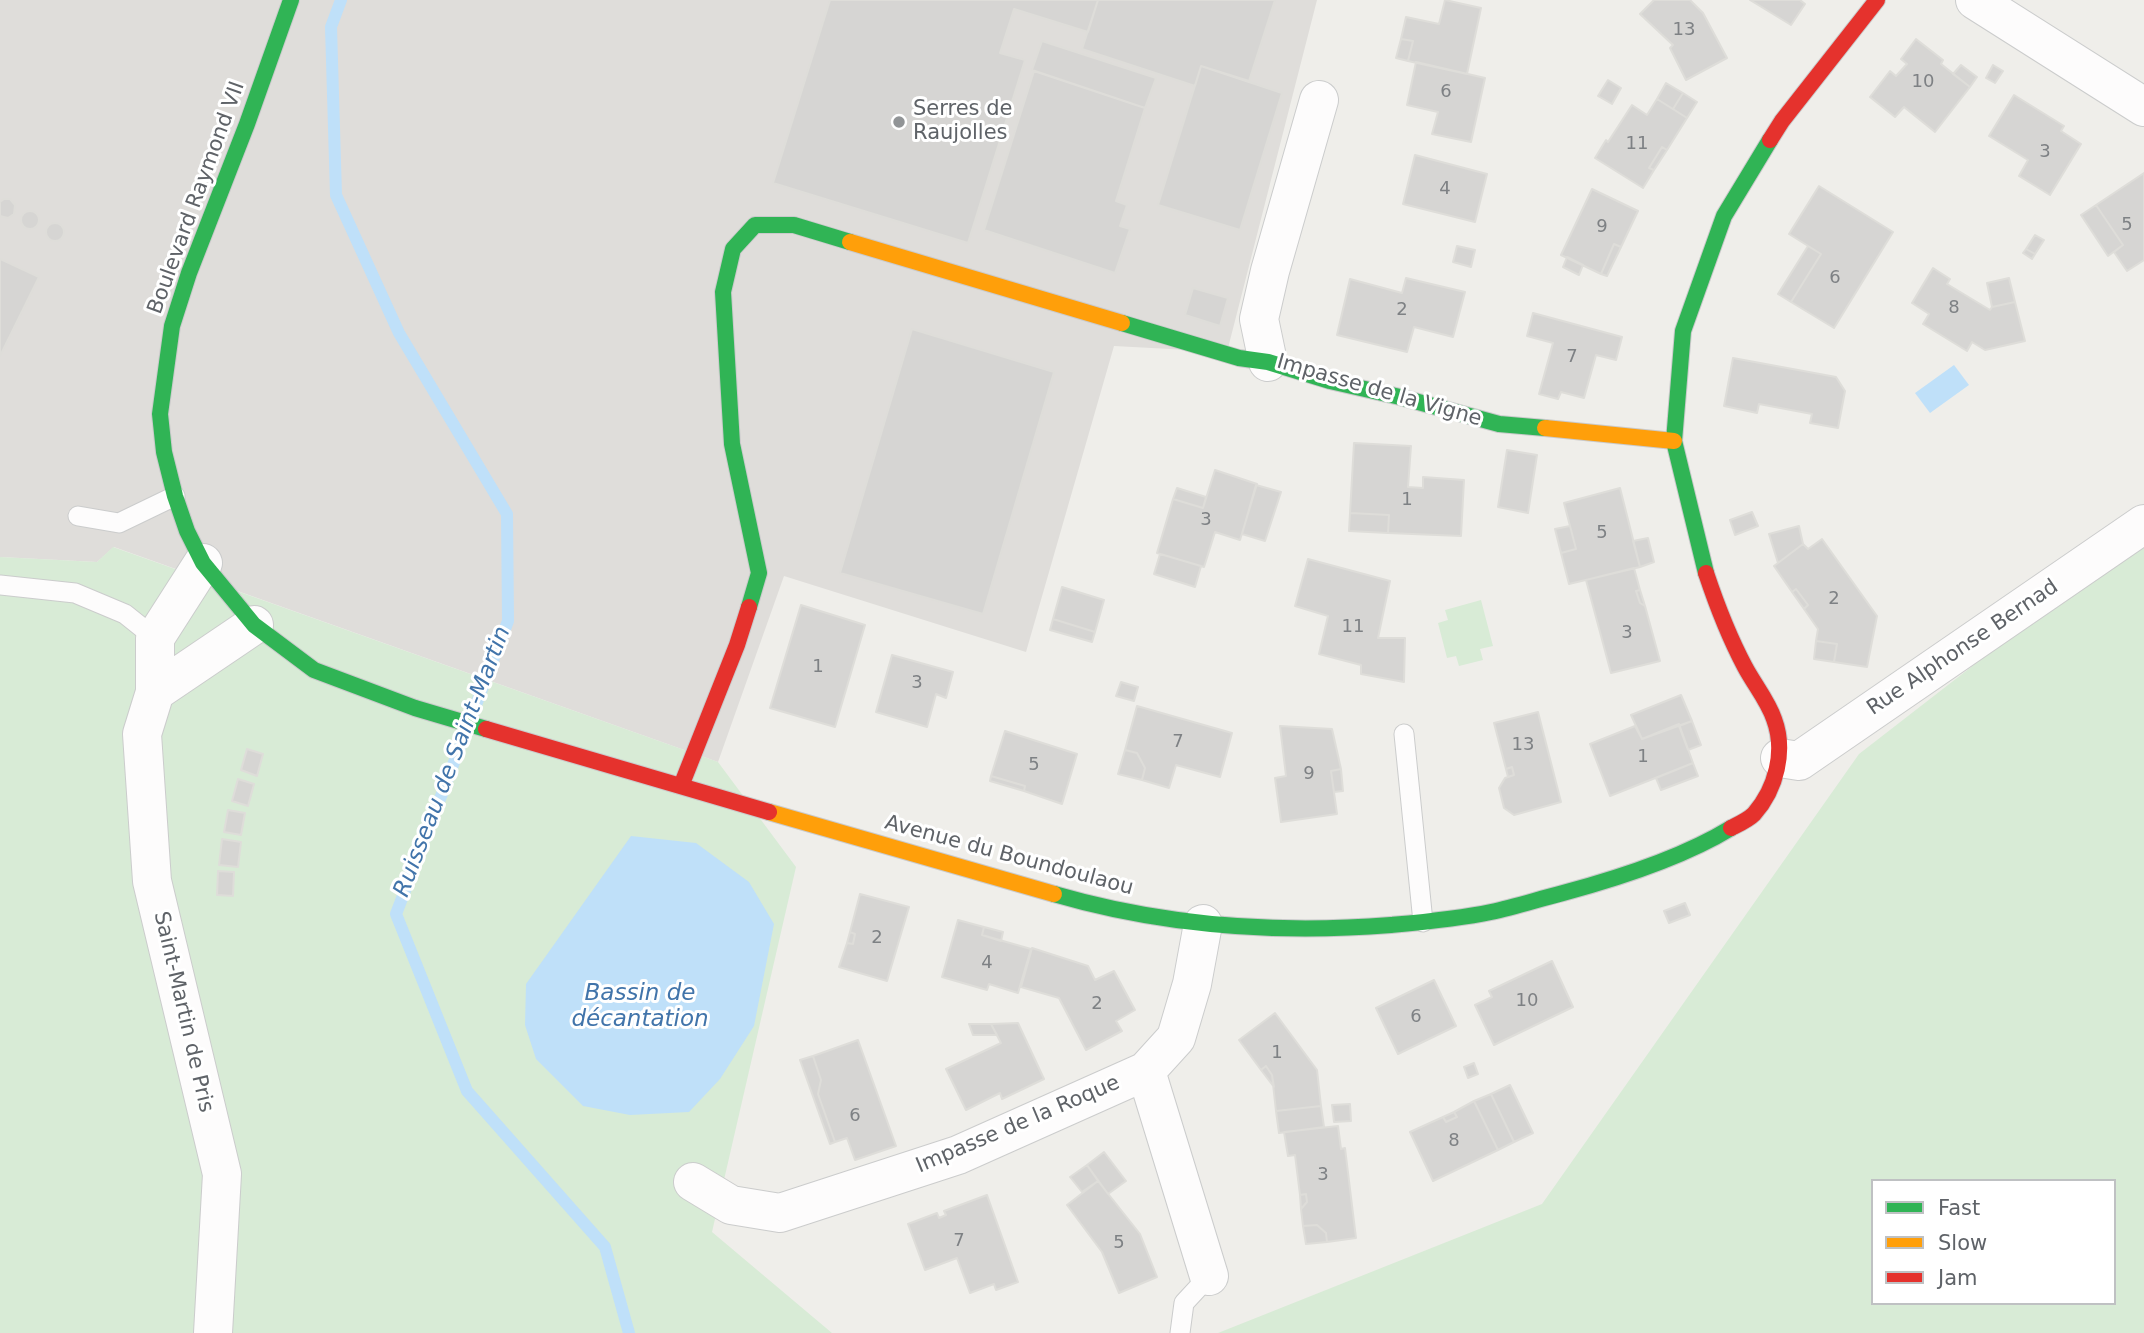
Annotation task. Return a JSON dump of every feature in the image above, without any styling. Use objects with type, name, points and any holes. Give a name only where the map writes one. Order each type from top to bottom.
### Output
[{"type":"street","name":"Boulevard Raymond VII","points":[[291,0],[247,124],[189,272],[172,326],[160,414],[164,452],[175,496],[187,531],[203,563],[254,625],[314,670],[415,708],[512,737]]},
{"type":"street","points":[[1780,758],[1779,735],[1774,717],[1745,667],[1719,613],[1700,556],[1674,441],[1683,331],[1724,216],[1782,121],[1877,0]]},
{"type":"street","points":[[1975,0],[2144,107]]},
{"type":"street","name":"Impasse de la Vigne","points":[[1319,100],[1259,319],[1268,362],[1330,381],[1499,424],[1674,441]]},
{"type":"street","points":[[681,786],[737,645],[759,573],[732,444],[723,292],[733,249],[755,225],[793,225],[1239,358],[1268,362]]},
{"type":"street","name":"Rue Alphonse Bernad","points":[[1780,758],[1799,761],[2144,524]]},
{"type":"street","points":[[155,638],[203,563]]},
{"type":"street","points":[[155,692],[254,625]]},
{"type":"street","name":"Saint-Martin de Pris","points":[[155,638],[155,692],[142,734],[152,881],[222,1174],[213,1333]]},
{"type":"street","name":"Avenue du Boundoulaou","points":[[512,737],[1092,905],[1203,924],[1281,930],[1423,922],[1490,912],[1620,876],[1712,840],[1752,816],[1772,785],[1780,758]]},
{"type":"street","name":"Impasse de la Roque","points":[[693,1182],[731,1205],[780,1213],[958,1155],[1146,1071],[1176,1038],[1192,984],[1203,924]]},
{"type":"street","name":"Impasse de la Roque","points":[[1146,1071],[1209,1276]]},
{"type":"lane","points":[[78,516],[119,523],[175,496]]},
{"type":"lane","points":[[0,585],[75,593],[125,614],[190,668]]},
{"type":"lane","points":[[1404,734],[1423,922]]},
{"type":"lane","points":[[1180,1333],[1184,1303],[1209,1276]]},
{"type":"shaded area","points":[[0,0],[1317,0],[1227,352],[1114,346],[1026,652],[784,576],[718,762],[114,547],[97,562],[0,557]]},
{"type":"green space","points":[[2144,533],[2144,1333],[1218,1333],[1542,1204],[1859,754]]},
{"type":"green space","points":[[113,547],[718,762],[796,867],[712,1232],[832,1333],[0,1333],[0,557],[97,562]]},
{"type":"green space","points":[[1481,600],[1493,646],[1480,649],[1483,660],[1459,666],[1456,656],[1447,658],[1438,623],[1448,620],[1445,610]]},
{"type":"water","points":[[1954,365],[1969,385],[1930,413],[1915,393]]},
{"type":"water","name":"Bassin de décantation","points":[[631,836],[696,843],[749,882],[774,924],[754,1026],[720,1079],[689,1112],[630,1115],[583,1106],[536,1059],[525,1025],[526,984]]},
{"type":"building","name":"Serres de Raujolles","points":[[830,0],[1098,0],[1088,32],[1014,9],[1000,53],[1025,60],[968,243],[773,183]]},
{"type":"building","points":[[1098,0],[1275,0],[1249,81],[1201,66],[1195,86],[1082,49]]},
{"type":"building","points":[[1445,0],[1481,8],[1467,74],[1408,61],[1413,41],[1401,39],[1406,17],[1439,24]]},
{"type":"building","points":[[1654,0],[1690,0],[1703,13],[1727,58],[1686,80],[1670,48],[1673,45],[1640,14]]},
{"type":"building","points":[[1750,0],[1800,0],[1805,4],[1791,25]]},
{"type":"building","points":[[1401,39],[1413,41],[1408,61],[1396,58]]},
{"type":"building","points":[[1916,39],[1943,60],[1941,64],[1970,87],[1935,132],[1904,107],[1895,117],[1870,97],[1890,71],[1896,76],[1907,64],[1901,59]]},
{"type":"building","points":[[1042,41],[1156,78],[1145,108],[1032,70]]},
{"type":"building","points":[[1416,62],[1485,78],[1471,142],[1432,134],[1438,112],[1407,105]]},
{"type":"building","points":[[1961,65],[1977,77],[1970,87],[1953,74]]},
{"type":"building","points":[[1993,65],[2003,71],[1995,83],[1986,78]]},
{"type":"building","points":[[1201,66],[1282,93],[1240,230],[1158,205]]},
{"type":"building","points":[[1034,71],[1145,108],[1116,201],[1127,205],[1120,226],[1130,229],[1115,273],[984,230]]},
{"type":"building","points":[[1608,80],[1621,88],[1612,104],[1598,96]]},
{"type":"building","points":[[1666,83],[1683,93],[1673,109],[1657,99]]},
{"type":"building","points":[[1683,93],[1697,102],[1687,118],[1673,109]]},
{"type":"building","points":[[2014,95],[2064,126],[2061,131],[2081,144],[2050,195],[2019,176],[2028,160],[1989,136]]},
{"type":"building","points":[[1657,99],[1687,118],[1667,150],[1662,147],[1649,168],[1654,170],[1643,188],[1595,158],[1632,105],[1647,115]]},
{"type":"building","points":[[1662,147],[1667,150],[1654,170],[1649,168]]},
{"type":"building","points":[[1415,155],[1487,174],[1475,222],[1403,204]]},
{"type":"building","points":[[2144,173],[2144,260],[2127,271],[2114,252],[2123,245],[2096,205]]},
{"type":"building","points":[[1819,186],[1893,232],[1834,328],[1791,302],[1821,254],[1789,234]]},
{"type":"building","points":[[1592,189],[1638,211],[1621,247],[1614,244],[1601,274],[1561,255]]},
{"type":"building","points":[[10,199],[15,205],[14,214],[8,218],[0,216],[0,202]]},
{"type":"building","points":[[2096,205],[2123,245],[2108,256],[2081,215]]},
{"type":"building","points":[[26,211],[34,211],[39,220],[37,227],[26,229],[21,224],[21,216]]},
{"type":"building","points":[[55,223],[63,228],[64,232],[59,240],[55,241],[47,236],[46,232],[51,224]]},
{"type":"building","points":[[2035,235],[2044,240],[2035,254],[2026,249]]},
{"type":"building","points":[[1614,244],[1621,247],[1607,276],[1601,274]]},
{"type":"building","points":[[1457,246],[1475,250],[1471,267],[1453,262]]},
{"type":"building","points":[[1808,246],[1821,254],[1791,302],[1778,294]]},
{"type":"building","points":[[2026,249],[2035,254],[2032,259],[2023,253]]},
{"type":"building","points":[[1567,257],[1583,265],[1579,275],[1563,267]]},
{"type":"building","points":[[0,259],[39,277],[0,356]]},
{"type":"building","points":[[1933,268],[1950,279],[1947,284],[1990,310],[1992,307],[2015,302],[2025,341],[1985,350],[1972,342],[1967,351],[1923,324],[1929,314],[1912,303]]},
{"type":"building","points":[[1406,278],[1465,292],[1453,337],[1414,327],[1407,352],[1337,335],[1350,279],[1402,293]]},
{"type":"building","points":[[2009,278],[2015,302],[1992,307],[1987,283]]},
{"type":"building","points":[[1193,288],[1228,298],[1220,326],[1185,315]]},
{"type":"building","points":[[1533,313],[1622,337],[1616,360],[1596,355],[1584,398],[1561,392],[1558,399],[1539,394],[1553,343],[1527,336]]},
{"type":"building","points":[[912,329],[1054,372],[983,614],[840,573]]},
{"type":"building","points":[[1733,358],[1836,377],[1845,391],[1838,428],[1810,423],[1812,414],[1759,404],[1757,413],[1724,406]]},
{"type":"building","points":[[1354,443],[1411,446],[1408,487],[1423,488],[1423,477],[1464,480],[1461,536],[1388,533],[1389,515],[1350,513]]},
{"type":"building","points":[[1507,450],[1537,455],[1528,513],[1498,507]]},
{"type":"building","points":[[1215,470],[1257,484],[1240,540],[1215,532],[1204,567],[1157,553],[1173,499],[1203,508]]},
{"type":"building","points":[[1256,485],[1281,492],[1265,541],[1242,534]]},
{"type":"building","points":[[1177,488],[1206,497],[1203,508],[1173,499]]},
{"type":"building","points":[[1620,488],[1640,567],[1569,584],[1561,553],[1576,549],[1564,503]]},
{"type":"building","points":[[1752,512],[1758,526],[1735,535],[1730,520]]},
{"type":"building","points":[[1350,513],[1389,515],[1388,533],[1349,531]]},
{"type":"building","points":[[1570,526],[1576,549],[1561,553],[1555,529]]},
{"type":"building","points":[[1799,526],[1803,544],[1778,563],[1769,534]]},
{"type":"building","points":[[1648,538],[1654,562],[1640,567],[1633,541]]},
{"type":"building","points":[[1822,539],[1877,616],[1867,667],[1834,662],[1837,644],[1816,641],[1818,629],[1804,609],[1808,605],[1796,589],[1792,592],[1774,566],[1803,544],[1808,549]]},
{"type":"building","points":[[1160,554],[1201,566],[1195,587],[1154,574]]},
{"type":"building","points":[[1308,559],[1390,581],[1378,638],[1405,638],[1404,682],[1361,674],[1361,665],[1319,654],[1328,616],[1295,606]]},
{"type":"building","points":[[1634,568],[1640,590],[1636,591],[1640,603],[1645,606],[1660,661],[1611,673],[1586,580]]},
{"type":"building","points":[[1062,587],[1104,600],[1095,632],[1053,619]]},
{"type":"building","points":[[1796,589],[1808,605],[1804,609],[1792,592]]},
{"type":"building","points":[[1640,590],[1645,606],[1640,603],[1636,591]]},
{"type":"building","points":[[801,605],[865,625],[835,727],[770,708]]},
{"type":"building","points":[[1053,619],[1095,632],[1092,642],[1050,630]]},
{"type":"building","points":[[1816,641],[1837,644],[1834,662],[1814,659]]},
{"type":"building","points":[[892,655],[953,672],[946,698],[936,694],[927,727],[876,712]]},
{"type":"building","points":[[1121,682],[1138,687],[1134,701],[1116,696]]},
{"type":"building","points":[[1681,695],[1692,721],[1642,739],[1631,715]]},
{"type":"building","points":[[1137,706],[1232,733],[1220,777],[1176,765],[1169,788],[1142,780],[1145,768],[1137,753],[1125,750]]},
{"type":"building","points":[[1538,712],[1561,802],[1514,815],[1504,808],[1499,788],[1505,778],[1514,775],[1512,767],[1506,769],[1494,723]]},
{"type":"building","points":[[1692,721],[1701,745],[1688,750],[1679,726]]},
{"type":"building","points":[[1679,724],[1693,763],[1610,796],[1590,744],[1635,726],[1642,739]]},
{"type":"building","points":[[1280,726],[1332,729],[1341,769],[1331,771],[1337,814],[1281,822],[1275,778],[1286,776]]},
{"type":"building","points":[[1005,731],[1077,754],[1062,804],[1024,791],[1025,786],[991,776]]},
{"type":"building","points":[[247,749],[263,754],[257,776],[241,770]]},
{"type":"building","points":[[1125,750],[1137,753],[1145,768],[1142,780],[1118,774]]},
{"type":"building","points":[[1693,763],[1698,776],[1661,790],[1656,778]]},
{"type":"building","points":[[1512,767],[1514,775],[1508,777],[1506,769]]},
{"type":"building","points":[[1341,769],[1343,791],[1334,792],[1331,771]]},
{"type":"building","points":[[991,776],[1025,786],[1024,791],[990,781]]},
{"type":"building","points":[[238,779],[254,784],[248,806],[232,801]]},
{"type":"building","points":[[228,810],[245,813],[241,835],[224,832]]},
{"type":"building","points":[[222,839],[241,842],[238,867],[219,865]]},
{"type":"building","points":[[218,871],[234,872],[233,896],[217,895]]},
{"type":"building","points":[[860,894],[909,907],[887,981],[839,967],[847,943],[853,944],[855,934],[850,932]]},
{"type":"building","points":[[1685,903],[1690,915],[1669,923],[1664,911]]},
{"type":"building","points":[[958,920],[984,927],[982,935],[1031,949],[1018,993],[989,984],[987,990],[942,977]]},
{"type":"building","points":[[984,927],[1003,932],[1001,941],[982,935]]},
{"type":"building","points":[[850,932],[855,934],[853,944],[847,943]]},
{"type":"building","points":[[1032,948],[1088,966],[1095,980],[1114,971],[1135,1010],[1116,1021],[1122,1031],[1086,1050],[1059,998],[1021,987]]},
{"type":"building","points":[[1552,961],[1573,1007],[1494,1045],[1475,1005],[1492,997],[1489,991]]},
{"type":"building","points":[[1434,980],[1456,1026],[1398,1054],[1376,1008]]},
{"type":"building","points":[[1275,1013],[1317,1070],[1321,1106],[1276,1111],[1272,1075],[1266,1066],[1261,1070],[1239,1040]]},
{"type":"building","points":[[1018,1023],[1044,1079],[1002,1099],[1000,1093],[966,1110],[946,1069],[1001,1043],[991,1024]]},
{"type":"building","points":[[969,1024],[991,1024],[997,1035],[973,1035]]},
{"type":"building","points":[[858,1040],[896,1146],[855,1160],[847,1138],[835,1142],[818,1094],[821,1080],[813,1056]]},
{"type":"building","points":[[813,1056],[821,1080],[818,1094],[835,1142],[830,1144],[800,1060]]},
{"type":"building","points":[[1474,1063],[1478,1074],[1468,1078],[1464,1067]]},
{"type":"building","points":[[1266,1066],[1272,1075],[1274,1087],[1261,1070]]},
{"type":"building","points":[[1510,1085],[1533,1133],[1514,1142],[1491,1094]]},
{"type":"building","points":[[1491,1094],[1514,1142],[1498,1150],[1474,1101]]},
{"type":"building","points":[[1474,1101],[1498,1150],[1433,1181],[1410,1132],[1443,1117],[1446,1122],[1457,1117],[1454,1112]]},
{"type":"building","points":[[1350,1104],[1351,1121],[1334,1122],[1332,1105]]},
{"type":"building","points":[[1321,1106],[1324,1127],[1279,1133],[1276,1111]]},
{"type":"building","points":[[1454,1112],[1457,1117],[1446,1122],[1443,1117]]},
{"type":"building","points":[[1338,1126],[1341,1149],[1345,1148],[1356,1238],[1327,1242],[1326,1233],[1317,1225],[1303,1226],[1301,1209],[1307,1202],[1306,1194],[1300,1195],[1295,1155],[1288,1156],[1284,1132]]},
{"type":"building","points":[[1104,1152],[1126,1181],[1108,1194],[1087,1165]]},
{"type":"building","points":[[1087,1165],[1098,1181],[1082,1192],[1070,1177]]},
{"type":"building","points":[[1098,1181],[1140,1234],[1157,1277],[1119,1293],[1102,1252],[1067,1205]]},
{"type":"building","points":[[1306,1194],[1307,1202],[1301,1209],[1300,1195]]},
{"type":"building","points":[[987,1195],[1018,1282],[996,1290],[994,1284],[970,1293],[957,1258],[925,1270],[908,1224],[937,1213],[939,1218],[946,1215],[944,1211]]},
{"type":"building","points":[[1317,1225],[1326,1233],[1327,1242],[1306,1244],[1303,1226]]},
{"type":"waterway","name":"Ruisseau de Saint-Martin","points":[[341,0],[331,27],[336,195],[399,333],[507,514],[508,621],[396,914],[467,1091],[605,1247],[629,1333]]},
{"type":"traffic: fast","points":[[291,0],[247,124],[189,273],[172,326],[160,414],[164,452],[175,496],[187,531],[203,563],[254,625],[314,670],[415,708],[486,729]]},
{"type":"traffic: fast","points":[[1706,573],[1674,441],[1683,331],[1724,216],[1770,140]]},
{"type":"traffic: fast","points":[[749,607],[759,573],[732,444],[723,292],[733,249],[755,225],[794,225],[850,242]]},
{"type":"traffic: fast","points":[[1122,323],[1239,358],[1268,362],[1330,381],[1499,424],[1545,428]]},
{"type":"traffic: fast","points":[[1054,894],[1137,914],[1221,925],[1348,928],[1416,923],[1491,912],[1606,881],[1671,858],[1731,828]]},
{"type":"traffic: slow","points":[[850,242],[1122,323]]},
{"type":"traffic: slow","points":[[1545,428],[1674,441]]},
{"type":"traffic: slow","points":[[769,812],[1054,894]]},
{"type":"traffic: jam","points":[[1770,140],[1877,0]]},
{"type":"traffic: jam","points":[[1706,573],[1734,644],[1771,712],[1779,744],[1777,769],[1762,804],[1754,814],[1731,828]]},
{"type":"traffic: jam","points":[[681,786],[737,645],[749,607]]},
{"type":"traffic: jam","points":[[486,729],[769,812]]},
{"type":"place","name":"Serres de Raujolles","points":[[899,122]]}]
